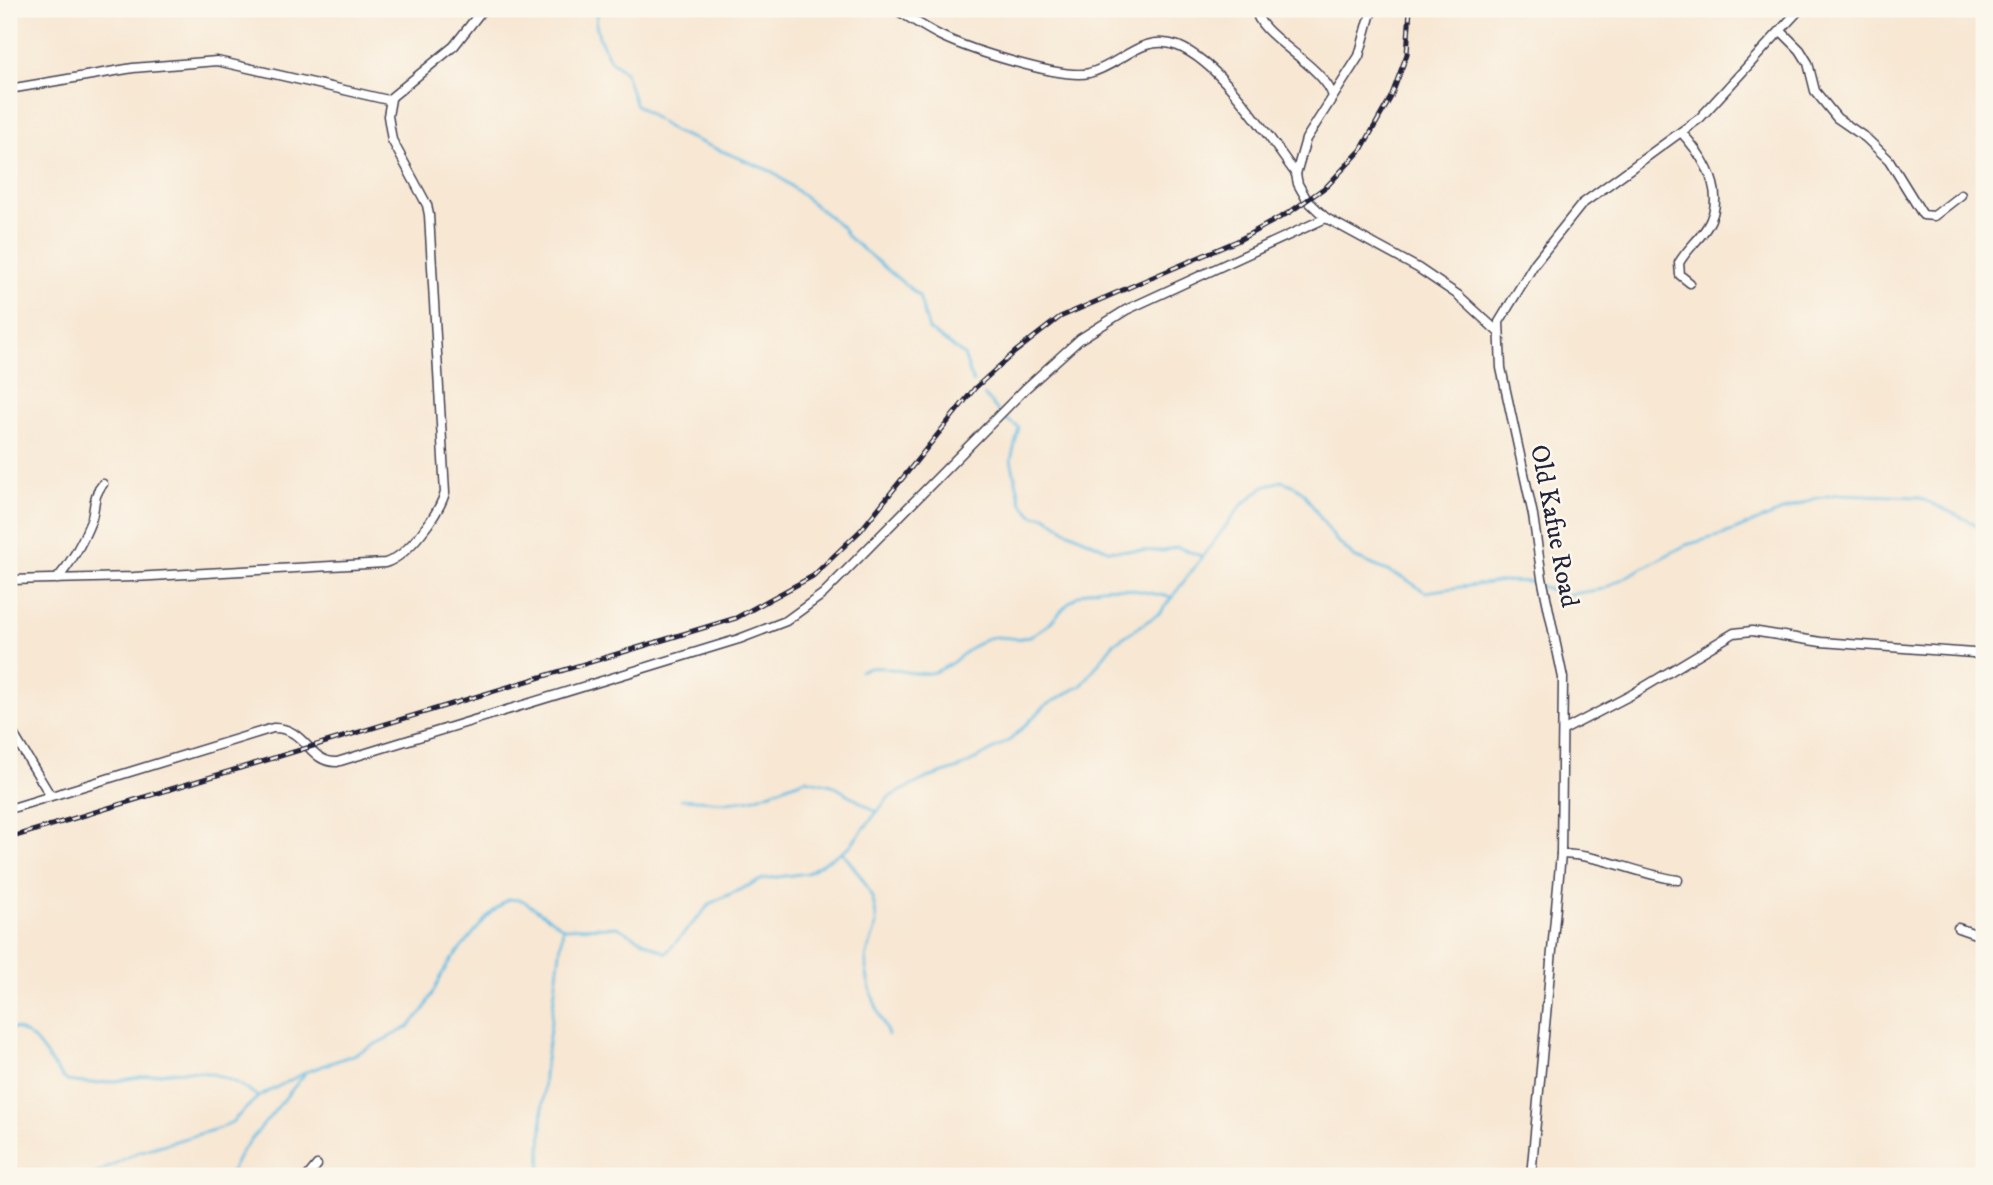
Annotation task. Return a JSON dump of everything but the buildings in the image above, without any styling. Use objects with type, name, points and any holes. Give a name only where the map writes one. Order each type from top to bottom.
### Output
[{"type":"street","points":[[9,580],[385,563],[397,558],[435,515],[445,493],[432,248],[427,205],[389,129],[391,99],[464,37],[483,9]]},
{"type":"street","points":[[895,9],[942,37],[1047,70],[1074,75],[1091,73],[1133,49],[1152,43],[1178,46],[1196,57],[1256,118],[1296,174],[1307,200],[1326,218],[1418,268],[1458,295],[1497,331],[1517,289],[1566,221],[1603,188],[1681,132],[1732,87],[1800,9]]},
{"type":"street","points":[[1256,9],[1260,23],[1312,65],[1329,86],[1333,96]]},
{"type":"street","points":[[1296,174],[1306,139],[1365,41],[1372,9]]},
{"type":"street","points":[[1781,31],[1800,50],[1808,63],[1815,90],[1837,118],[1866,138],[1889,160],[1923,215],[1934,216],[1961,195]]},
{"type":"street","points":[[9,89],[133,68],[217,61],[391,99]]},
{"type":"street","points":[[1681,132],[1709,167],[1714,205],[1707,228],[1679,263],[1680,275],[1690,283]]},
{"type":"street","points":[[9,809],[273,728],[294,732],[321,759],[337,762],[739,639],[786,621],[823,594],[1025,389],[1080,339],[1126,310],[1326,218]]},
{"type":"street","name":"Old Kafue Road","points":[[1497,331],[1501,368],[1534,515],[1542,578],[1563,678],[1561,854],[1531,1176]]},
{"type":"street","points":[[57,579],[86,533],[92,517],[94,496],[103,484]]},
{"type":"street","points":[[1564,730],[1632,695],[1734,633],[1752,631],[1821,642],[1973,653],[1984,657]]},
{"type":"street","points":[[9,727],[50,795]]},
{"type":"street","points":[[1561,854],[1582,855],[1620,863],[1655,877],[1678,880]]},
{"type":"street","points":[[1958,928],[1984,937]]},
{"type":"street","points":[[308,1176],[317,1165]]},
{"type":"waterway","points":[[598,9],[596,24],[599,37],[610,60],[625,72],[635,104],[673,131],[773,172],[841,226],[848,237],[919,296],[929,330],[964,355],[973,382]]},
{"type":"waterway","points":[[984,395],[998,411]]},
{"type":"waterway","points":[[1006,419],[1019,428],[1011,460],[1021,502],[1034,516],[1046,516],[1067,531],[1108,550],[1164,551],[1177,547],[1201,556]]},
{"type":"waterway","points":[[91,1176],[138,1152],[220,1128],[232,1122],[258,1097],[306,1072],[358,1053],[407,1028],[424,1010],[447,965],[488,916],[508,899],[522,900],[564,928],[617,927],[666,953],[711,903],[763,879],[807,873],[849,847],[889,797],[925,779],[962,767],[1010,740],[1046,705],[1082,685],[1113,644],[1160,613],[1240,507],[1263,487],[1281,481],[1293,485],[1303,492],[1335,539],[1354,557],[1404,578],[1425,592],[1504,581],[1530,582],[1565,595],[1603,589],[1686,545],[1722,535],[1813,499],[1839,494],[1918,497],[1984,528]]},
{"type":"waterway","points":[[860,671],[887,668],[925,674],[934,672],[983,640],[995,637],[1024,638],[1037,633],[1070,602],[1094,589],[1120,588],[1172,597]]},
{"type":"waterway","points":[[681,799],[726,802],[752,799],[806,779],[832,785],[877,812]]},
{"type":"waterway","points":[[842,852],[866,885],[874,904],[876,925],[866,957],[868,981],[888,1035]]},
{"type":"waterway","points":[[540,1176],[544,1075],[563,929]]},
{"type":"waterway","points":[[9,1027],[20,1030],[36,1042],[67,1081],[116,1081],[184,1071],[207,1073],[231,1081],[257,1096]]},
{"type":"waterway","points":[[229,1176],[241,1152],[304,1075]]},
{"type":"railway","points":[[9,838],[736,618],[813,576],[861,530],[975,388],[1060,317],[1237,241],[1290,212],[1327,186],[1361,150],[1391,97],[1407,54],[1410,9]]}]
